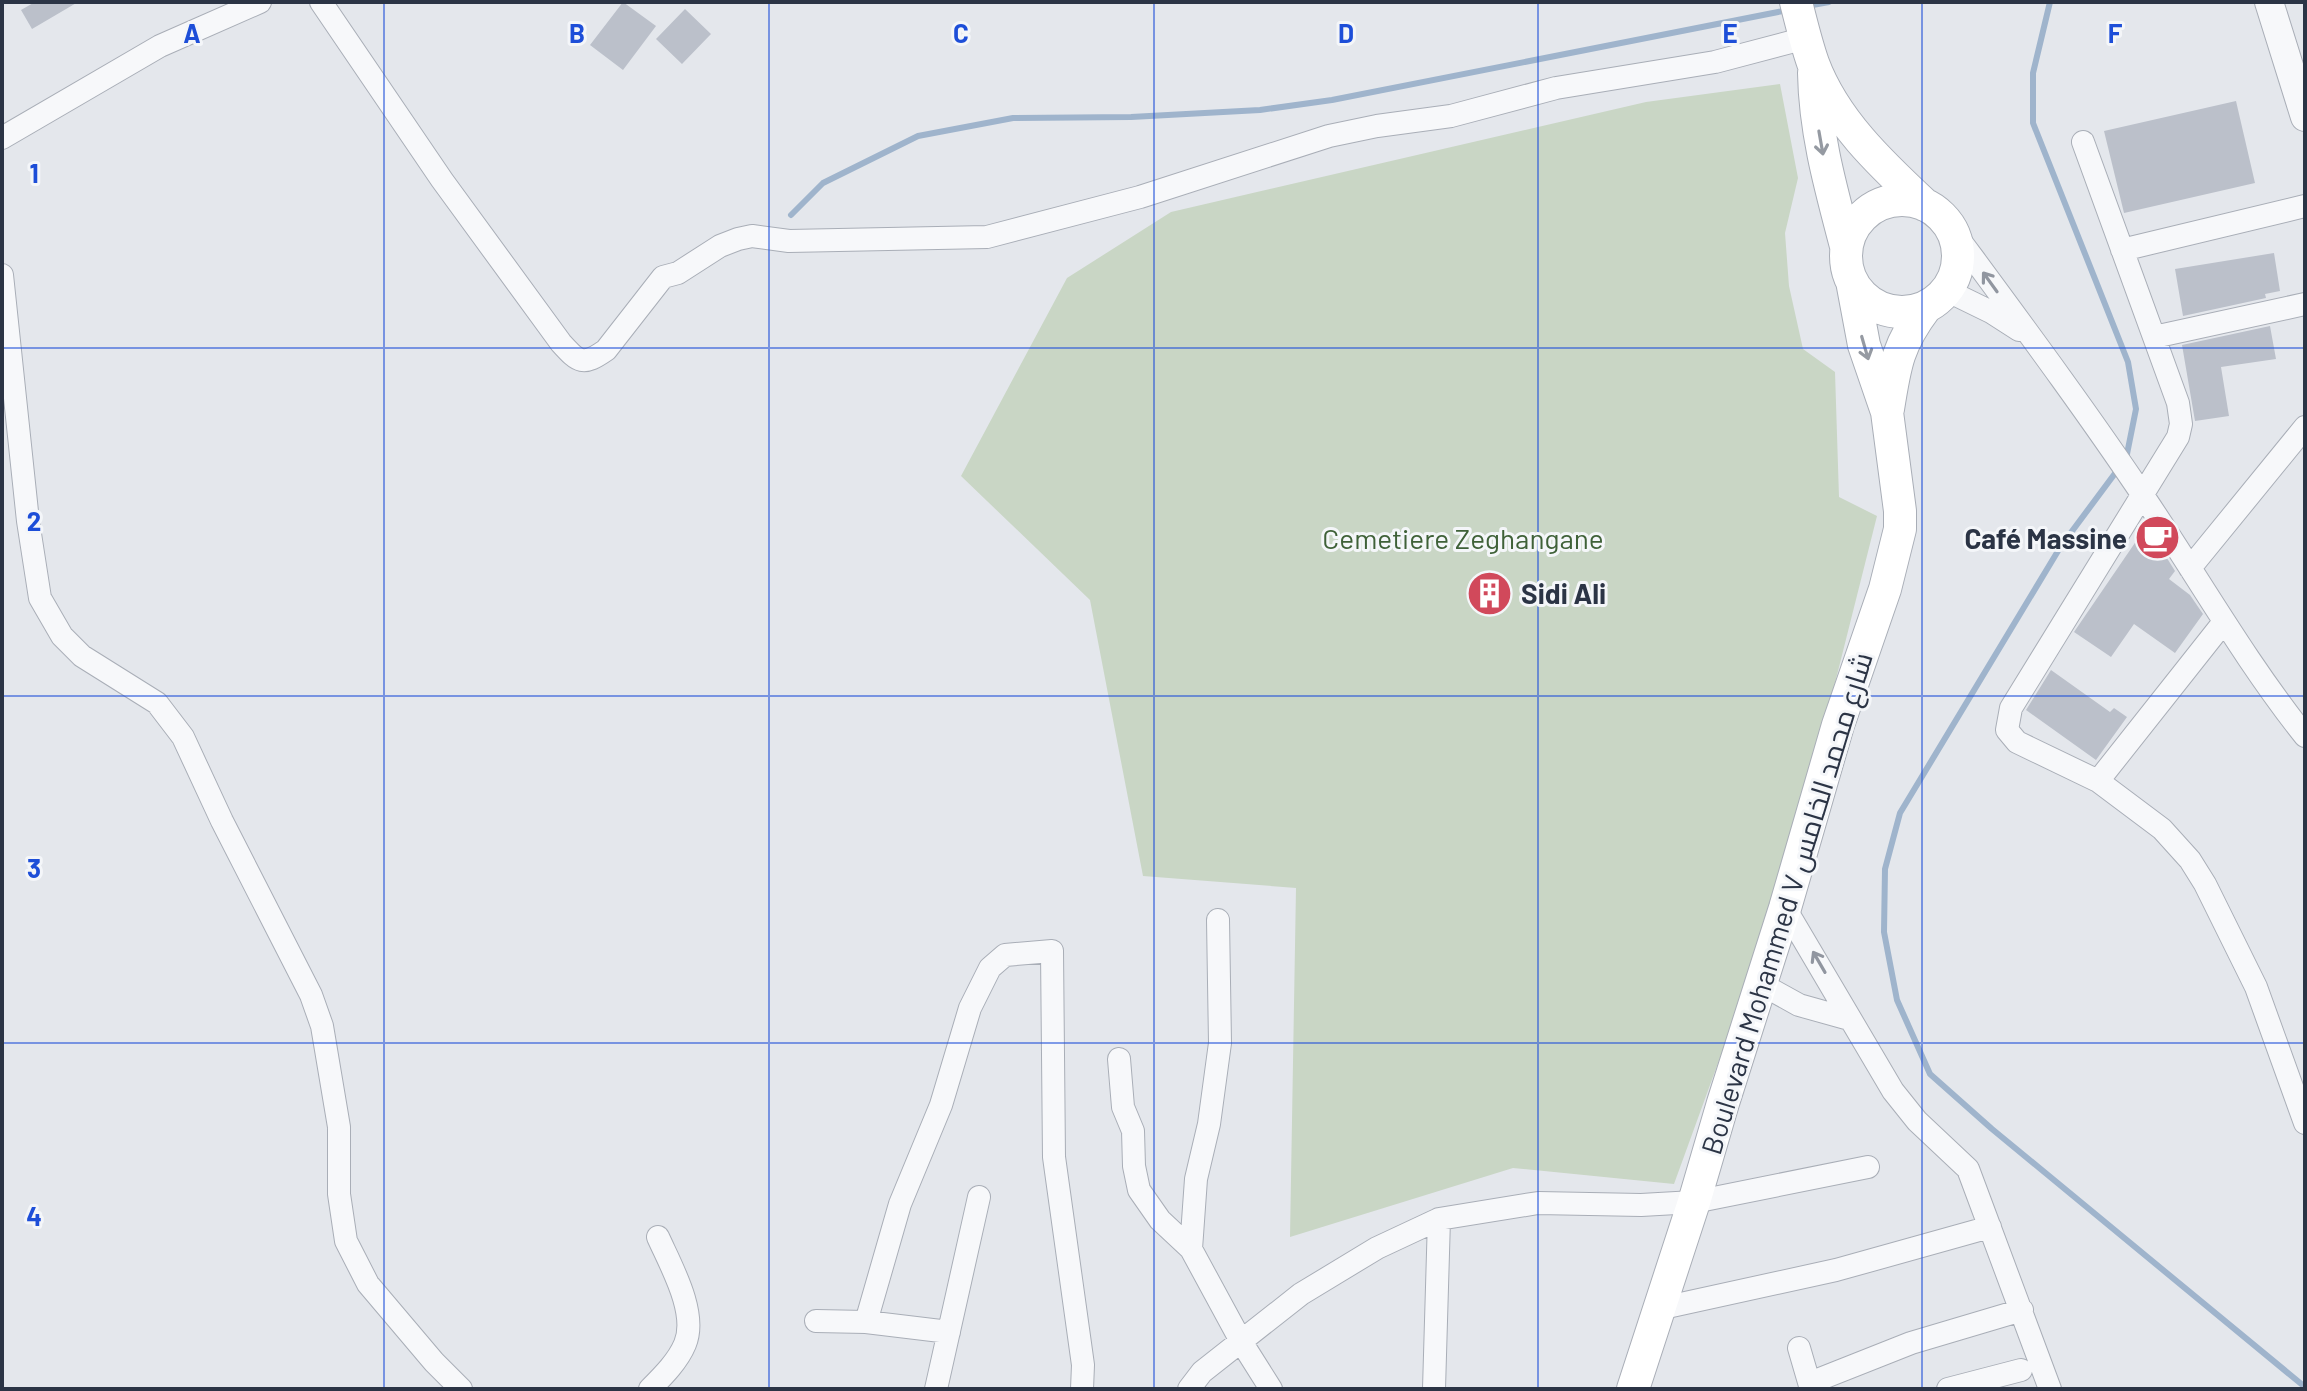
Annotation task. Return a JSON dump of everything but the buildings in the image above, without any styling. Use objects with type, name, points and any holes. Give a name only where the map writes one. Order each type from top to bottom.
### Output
[{"type":"main road","points":[[1804,29],[1841,115],[1878,161],[1936,214],[1955,240],[1958,257],[1954,274],[1936,298],[1912,311],[1883,309],[1870,302],[1852,281],[1821,142],[1804,29]]},
{"type":"main road","points":[[1846,246],[1861,216],[1891,200],[1909,200],[1936,214]]},
{"type":"main road","name":"Boulevard Mohammed V شارع محمد الخامس","points":[[1633,1389],[1785,908],[1838,725],[1885,589],[1900,529],[1887,412],[1864,345],[1852,281]]},
{"type":"main road","name":"Boulevard Mohammed V شارع محمد الخامس","points":[[1887,412],[1897,354],[1908,331],[1936,298]]},
{"type":"street","points":[[2,138],[160,46],[260,2]]},
{"type":"street","points":[[321,2],[442,180],[561,343],[572,356],[584,361],[606,350],[663,277],[678,273],[720,246],[738,239],[752,236],[789,241],[877,241],[987,237],[1140,197],[1329,136],[1451,116],[1556,88],[1715,62],[1804,29]]},
{"type":"street","points":[[2269,2],[2305,117]]},
{"type":"street","points":[[2083,142],[2178,403],[2181,424],[2178,437],[2011,708],[2007,725],[2017,742],[2098,781],[2177,843],[2205,884],[2270,1020],[2305,1123]]},
{"type":"street","points":[[2122,250],[2305,206]]},
{"type":"street","points":[[1936,214],[2104,439],[2223,623],[2305,736]]},
{"type":"street","points":[[2,275],[28,521],[40,598],[62,636],[82,656],[157,703],[183,737],[271,921],[311,995],[322,1026],[339,1127],[339,1194],[346,1241],[368,1284],[461,1389]]},
{"type":"street","points":[[1936,298],[1991,312],[2033,340]]},
{"type":"street","points":[[2154,337],[2305,304]]},
{"type":"street","points":[[2190,568],[2305,427]]},
{"type":"street","points":[[2098,781],[2223,623]]},
{"type":"street","points":[[1785,908],[1883,1076],[1904,1106],[1968,1169],[2050,1389]]},
{"type":"street","points":[[1191,1249],[1196,1179],[1209,1124],[1220,1043],[1218,920]]},
{"type":"street","points":[[866,1322],[900,1204],[941,1105],[970,1008],[990,968],[1005,955],[1052,951],[1054,1157],[1083,1365],[1082,1389]]},
{"type":"street","points":[[1761,984],[1799,1005],[1849,1019]]},
{"type":"street","points":[[1119,1059],[1123,1107],[1133,1131],[1134,1166],[1139,1190],[1160,1220],[1191,1249],[1271,1389]]},
{"type":"street","points":[[1189,1389],[1202,1372],[1301,1294],[1377,1248],[1439,1219],[1538,1203],[1641,1205],[1694,1202],[1868,1167]]},
{"type":"street","points":[[936,1389],[979,1197]]},
{"type":"street","points":[[1434,1389],[1439,1219]]},
{"type":"street","points":[[1658,1309],[1836,1270],[1990,1227]]},
{"type":"street","points":[[650,1389],[677,1359],[688,1336],[681,1288],[658,1237]]},
{"type":"street","points":[[1948,1389],[2019,1380],[2025,1318]]},
{"type":"street","points":[[1799,1348],[1810,1386],[1911,1343],[2025,1318]]},
{"type":"street","points":[[816,1321],[866,1322],[949,1332]]},
{"type":"green space","name":"Cemetiere Zeghangane","points":[[1780,84],[1798,178],[1785,233],[1789,286],[1803,349],[1835,372],[1839,497],[1877,516],[1796,838],[1674,1184],[1513,1168],[1290,1237],[1296,888],[1143,876],[1090,600],[961,476],[1067,278],[1171,212],[1646,102]]},
{"type":"waterway","points":[[1807,6],[1829,2]]},
{"type":"waterway","points":[[2050,2],[2033,73],[2033,123],[2128,362],[2136,409],[2126,459]]},
{"type":"waterway","points":[[791,215],[823,183],[918,136],[1013,118],[1131,117],[1260,110],[1332,100],[1788,10]]},
{"type":"waterway","points":[[2119,468],[2061,546],[1900,813],[1885,869],[1884,932],[1897,1000],[1930,1074],[1992,1129],[2305,1387]]},
{"type":"place","name":"Café Massine","points":[[2158,538]]},
{"type":"place","name":"Sidi Ali","points":[[1490,593]]}]
